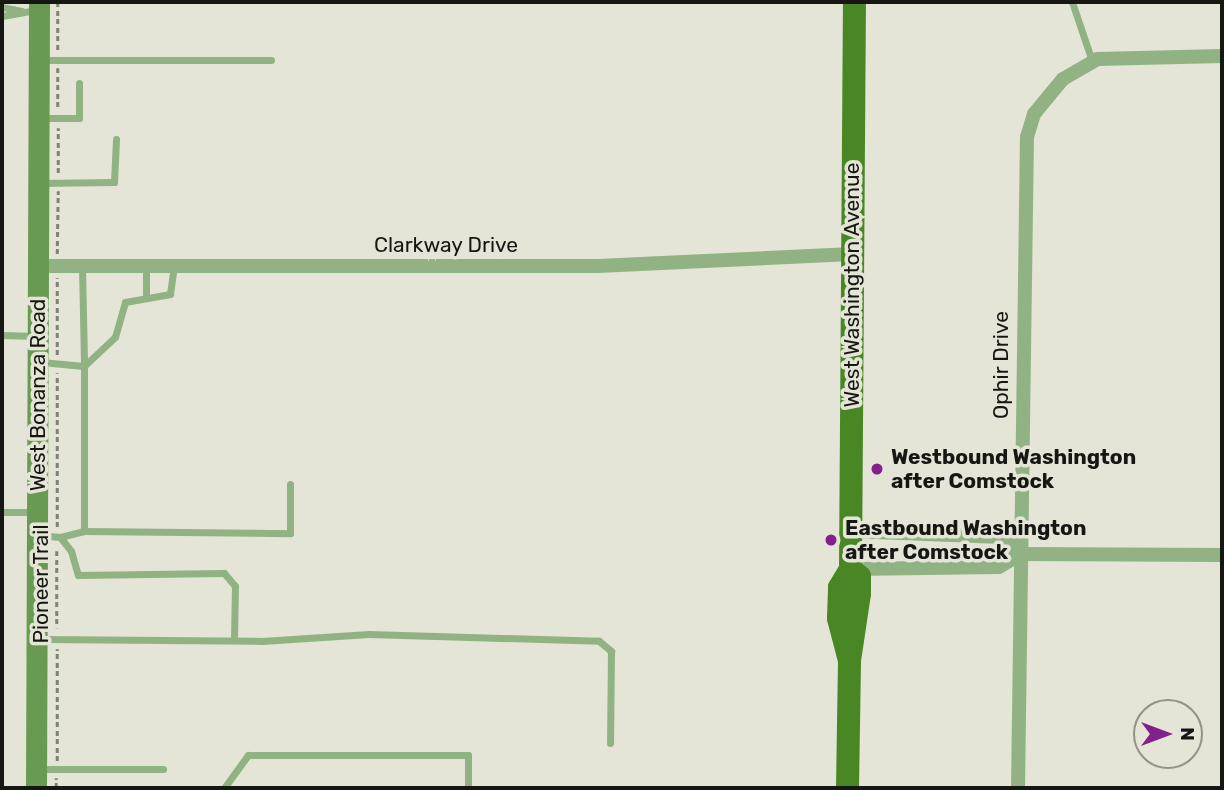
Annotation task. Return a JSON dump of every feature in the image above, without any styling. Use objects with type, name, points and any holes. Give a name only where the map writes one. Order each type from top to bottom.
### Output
[{"type":"main road","name":"West Washington Avenue","points":[[847,788],[849,660],[838,618],[839,587],[850,569],[854,2]]},
{"type":"main road","name":"West Bonanza Road","points":[[40,6],[49,60],[49,118],[48,266],[38,337],[48,362],[37,512],[51,536],[43,775]]},
{"type":"street","points":[[1092,61],[1121,55],[1222,56]]},
{"type":"street","name":"Ophir Drive","points":[[1018,788],[1024,166],[1034,114],[1063,79],[1092,61]]},
{"type":"street","name":"Clarkway Drive","points":[[48,266],[598,266],[852,254]]},
{"type":"street","points":[[850,531],[1002,537],[1021,554]]},
{"type":"street","points":[[850,569],[999,567],[1021,554],[1222,555]]},
{"type":"lane","points":[[1072,2],[1092,61]]},
{"type":"lane","points":[[2,7],[40,6]]},
{"type":"lane","points":[[2,16],[40,6]]},
{"type":"lane","points":[[49,60],[271,60]]},
{"type":"lane","points":[[49,118],[79,118],[79,83]]},
{"type":"lane","points":[[48,183],[114,182],[117,139]]},
{"type":"lane","points":[[82,266],[84,531]]},
{"type":"lane","points":[[146,266],[146,297]]},
{"type":"lane","points":[[48,362],[84,366],[115,337],[125,302],[170,295],[174,266]]},
{"type":"lane","points":[[2,335],[38,337]]},
{"type":"lane","points":[[51,536],[84,531],[290,533],[290,484]]},
{"type":"lane","points":[[2,512],[37,512]]},
{"type":"lane","points":[[51,536],[71,551],[78,575],[224,573],[235,586],[234,640]]},
{"type":"lane","points":[[47,639],[234,640],[369,634],[599,641],[611,651],[610,743]]},
{"type":"lane","points":[[225,788],[248,755],[468,755],[468,788]]},
{"type":"lane","points":[[43,775],[163,769]]},
{"type":"path","name":"Pioneer Trail","points":[[40,6],[49,60],[48,362],[51,536],[43,775],[55,788]]},
{"type":"place","name":"Westbound Washington after Comstock","points":[[877,469]]},
{"type":"place","name":"Eastbound Washington after Comstock","points":[[831,540]]}]
